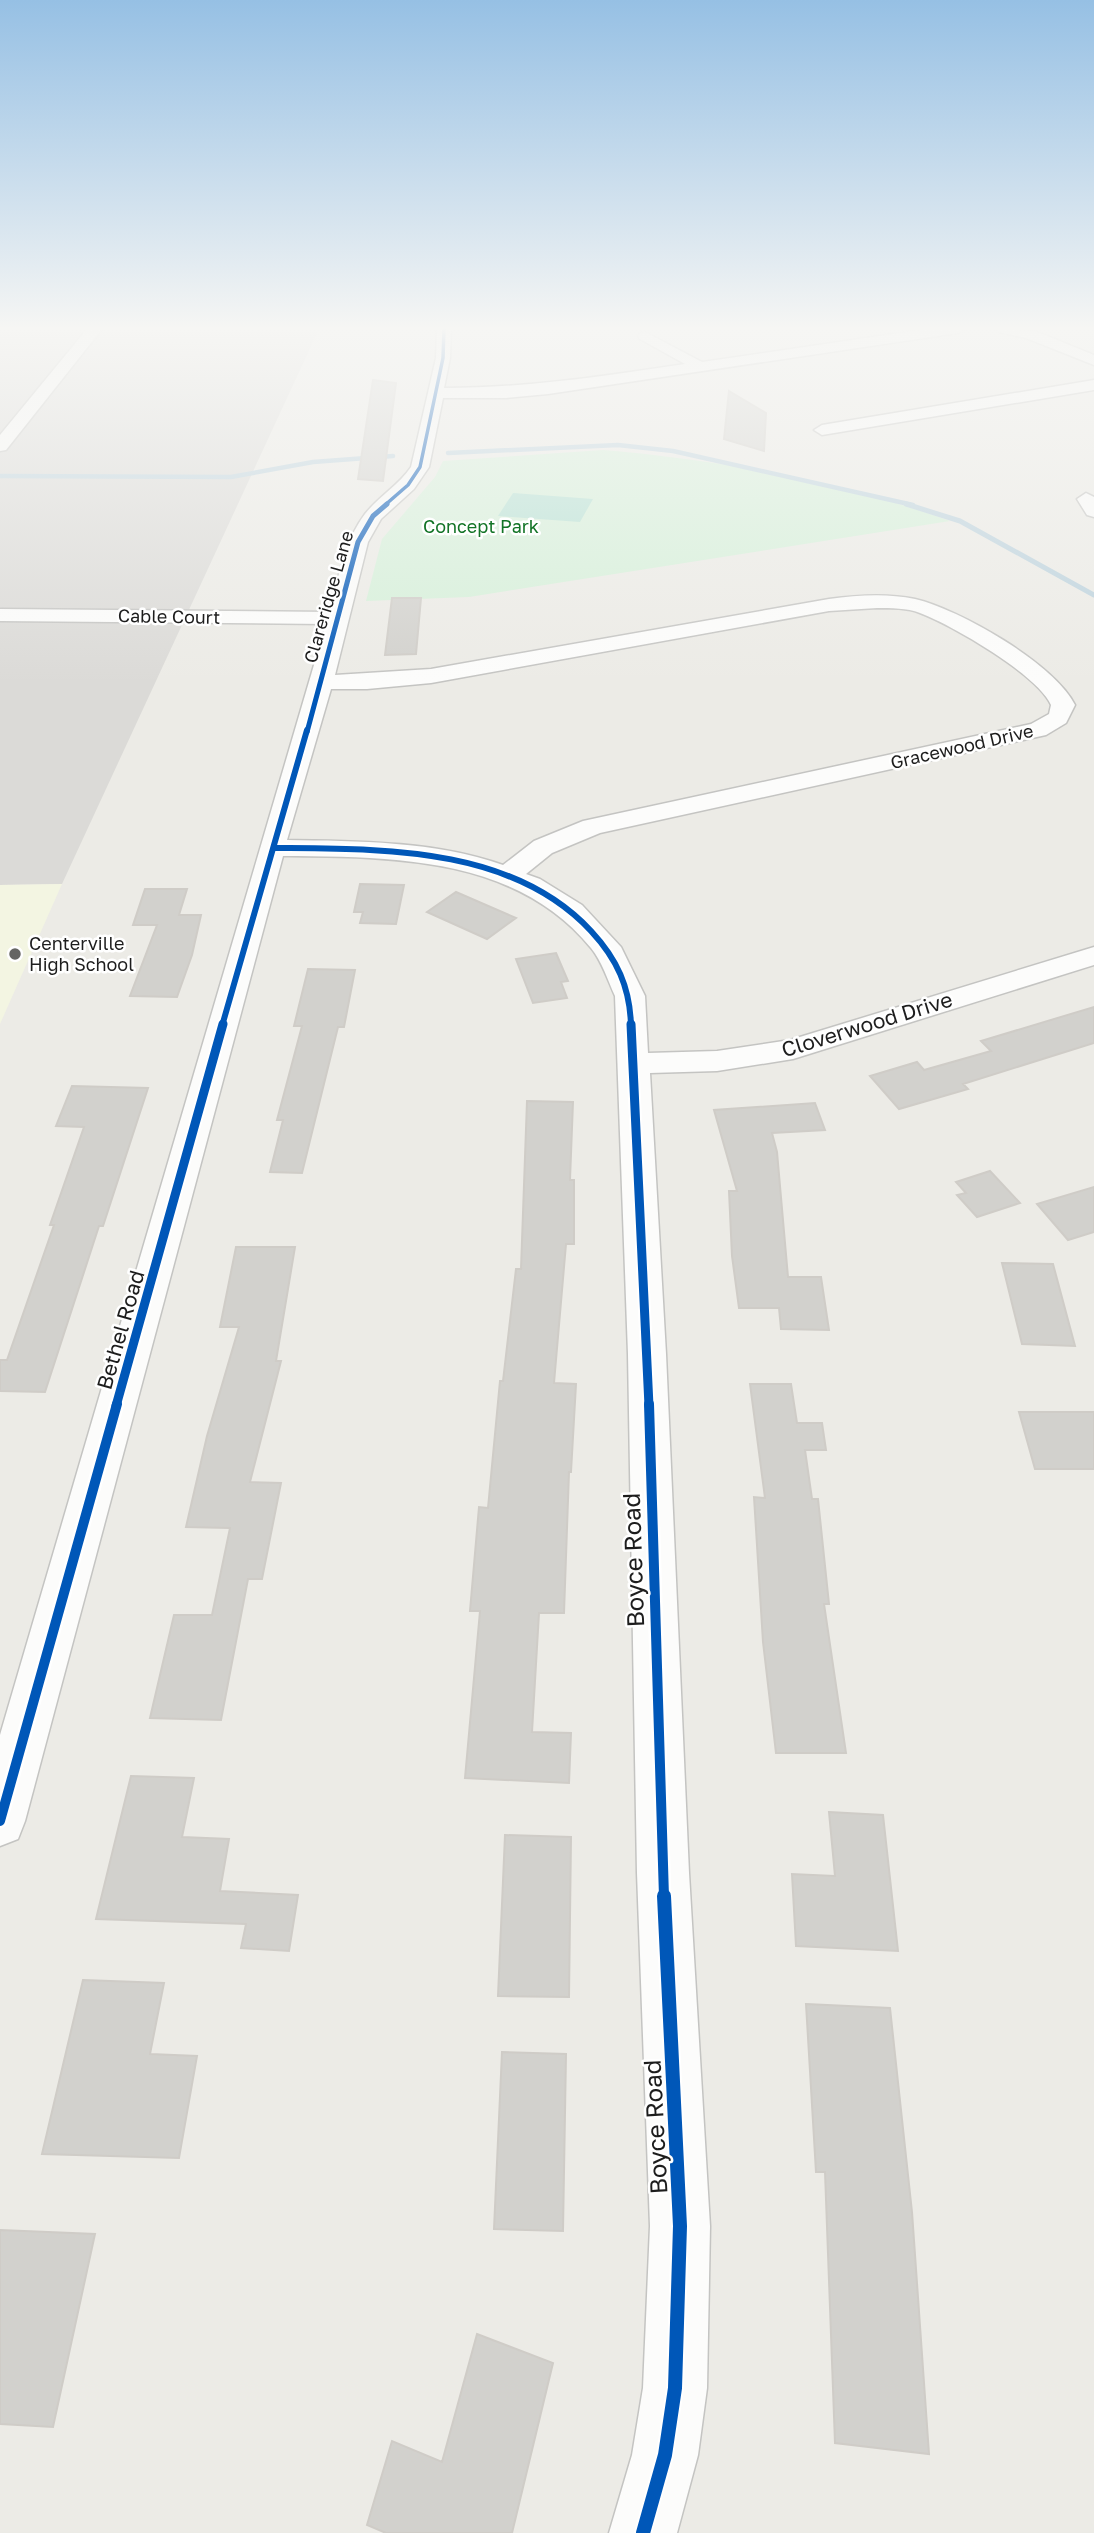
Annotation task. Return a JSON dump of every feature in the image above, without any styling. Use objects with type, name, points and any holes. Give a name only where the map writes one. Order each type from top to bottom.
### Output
[{"type":"street","name":"Clareridge Lane","points":[[275,848],[282,812],[365,527],[373,516],[408,485],[420,467],[425,447]]},
{"type":"street","name":"Gracewood Drive","points":[[322,682],[366,682],[431,676],[828,605],[871,601],[907,604],[943,614],[1041,676],[1060,695],[1063,704],[1060,716],[1038,730],[592,827],[543,847],[507,875]]},
{"type":"street","name":"Cable Court","points":[[0,615],[337,618]]},
{"type":"street","name":"Boyce Road","points":[[275,848],[410,852],[462,861],[507,875],[568,909],[589,926],[607,946],[622,973],[630,996],[635,1062],[664,1887],[680,2226],[675,2388],[665,2455],[643,2533]]},
{"type":"street","name":"Bethel Road","points":[[0,1821],[275,848]]},
{"type":"street","name":"Cloverwood Drive","points":[[635,1062],[717,1061],[793,1049],[1094,956]]},
{"type":"shaded area","points":[[0,447],[264,447],[62,884],[0,885]]},
{"type":"shaded area","name":"Centerville High School","points":[[62,884],[0,1024],[0,885]]},
{"type":"green space","name":"Concept Park","points":[[603,450],[779,474],[866,494],[950,521],[469,597],[366,601],[382,539],[435,477],[443,461]]},
{"type":"green space","points":[[513,493],[593,499],[580,522],[498,516]]},
{"type":"building","points":[[363,447],[387,447],[383,481],[358,479]]},
{"type":"building","points":[[392,598],[421,598],[416,654],[385,655]]},
{"type":"building","points":[[360,884],[404,885],[396,924],[360,923],[363,912],[354,912]]},
{"type":"building","points":[[145,889],[187,889],[179,915],[201,915],[192,955],[177,997],[130,996],[157,925],[133,925]]},
{"type":"building","points":[[456,892],[516,918],[487,939],[427,912]]},
{"type":"building","points":[[556,953],[568,981],[561,982],[567,998],[533,1003],[516,959]]},
{"type":"building","points":[[308,969],[355,970],[344,1027],[338,1027],[302,1173],[270,1172],[283,1120],[277,1120],[302,1026],[294,1026]]},
{"type":"building","points":[[1094,1007],[1094,1043],[963,1084],[968,1089],[899,1109],[870,1076],[917,1062],[924,1070],[991,1051],[981,1041]]},
{"type":"building","points":[[72,1086],[148,1088],[103,1226],[99,1226],[45,1392],[0,1391],[0,1360],[7,1360],[54,1225],[50,1225],[84,1127],[56,1126]]},
{"type":"building","points":[[527,1101],[573,1102],[570,1180],[574,1180],[574,1244],[566,1244],[554,1383],[576,1384],[569,1472],[564,1613],[539,1613],[532,1732],[571,1733],[569,1783],[465,1778],[480,1611],[470,1611],[479,1507],[488,1508],[500,1381],[503,1381],[516,1269],[521,1269]]},
{"type":"building","points":[[815,1103],[825,1130],[772,1133],[777,1152],[788,1277],[821,1277],[829,1330],[781,1329],[779,1308],[739,1308],[732,1256],[729,1191],[737,1191],[714,1110]]},
{"type":"building","points":[[990,1171],[1020,1203],[977,1217],[957,1195],[966,1193],[956,1182]]},
{"type":"building","points":[[1094,1187],[1094,1232],[1068,1240],[1037,1204]]},
{"type":"building","points":[[236,1247],[295,1247],[276,1361],[281,1361],[250,1482],[281,1483],[262,1579],[248,1579],[221,1720],[150,1718],[174,1615],[212,1615],[230,1528],[186,1527],[207,1436],[239,1327],[220,1327]]},
{"type":"building","points":[[1002,1263],[1053,1264],[1075,1346],[1022,1344]]},
{"type":"building","points":[[750,1384],[791,1384],[797,1423],[822,1423],[826,1450],[805,1450],[812,1499],[818,1499],[829,1604],[824,1604],[846,1753],[776,1753],[763,1642],[754,1497],[765,1498]]},
{"type":"building","points":[[1019,1412],[1094,1412],[1094,1469],[1035,1469]]},
{"type":"building","points":[[131,1776],[194,1778],[182,1837],[229,1839],[220,1891],[298,1895],[289,1951],[241,1948],[246,1924],[96,1919]]},
{"type":"building","points":[[829,1812],[883,1815],[898,1951],[796,1946],[792,1874],[835,1876]]},
{"type":"building","points":[[505,1835],[571,1837],[569,1997],[498,1996]]},
{"type":"building","points":[[83,1980],[164,1983],[150,2054],[197,2056],[179,2158],[42,2154]]},
{"type":"building","points":[[806,2004],[890,2008],[912,2212],[929,2454],[835,2443],[825,2172],[816,2172]]},
{"type":"building","points":[[502,2052],[566,2054],[563,2231],[494,2229]]},
{"type":"building","points":[[0,2230],[95,2234],[53,2427],[0,2424]]},
{"type":"building","points":[[477,2334],[553,2363],[512,2533],[386,2533],[367,2525],[392,2441],[442,2462]]},
{"type":"waterway","points":[[448,453],[571,447]]},
{"type":"waterway","points":[[638,447],[673,451],[913,505]]},
{"type":"waterway","points":[[0,476],[231,477],[313,462],[393,456]]},
{"type":"waterway","points":[[906,504],[960,521],[1094,595]]},
{"type":"cycle path","points":[[0,1821],[282,812],[322,682],[358,542],[373,516],[408,485],[420,467],[424,447]]},
{"type":"cycle path","points":[[275,848],[377,851],[430,856],[482,867],[530,884],[572,911],[606,947],[630,996],[647,1354],[663,1873],[680,2226],[675,2388],[665,2455],[643,2533]]},
{"type":"place","name":"Centerville High School","points":[[15,954]]}]
